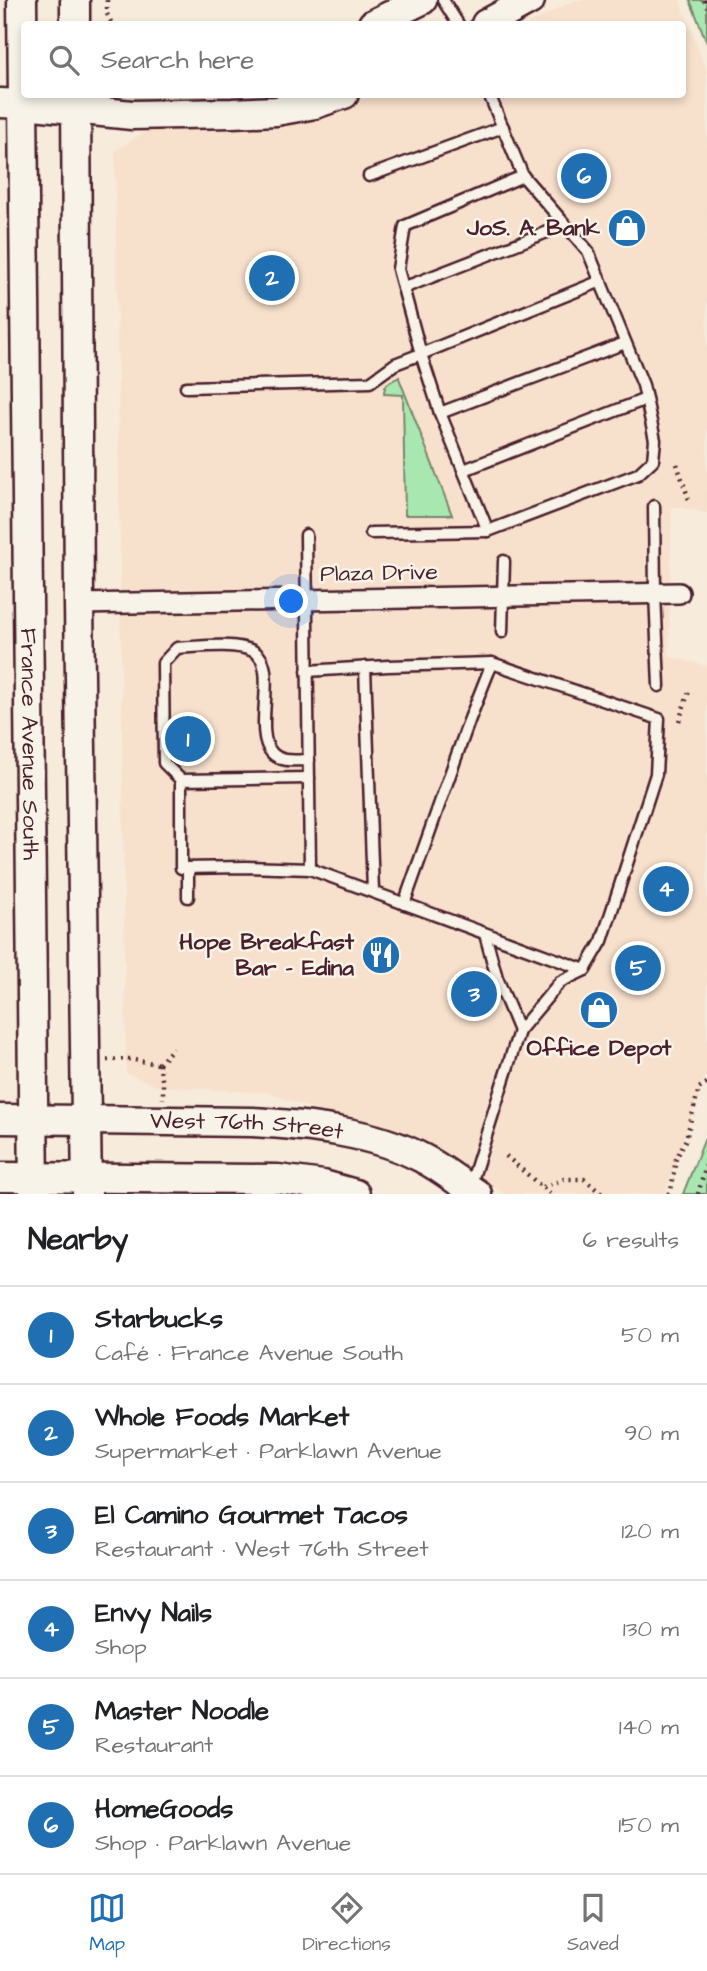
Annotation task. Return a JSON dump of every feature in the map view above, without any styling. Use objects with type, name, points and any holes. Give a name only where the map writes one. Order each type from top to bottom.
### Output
[{"type":"main road","name":"France Avenue South","points":[[22,0],[12,103],[33,1186]]},
{"type":"main road","points":[[75,0],[75,21]]},
{"type":"main road","points":[[379,21],[422,0]]},
{"type":"main road","points":[[492,21],[530,0]]},
{"type":"main road","points":[[12,103],[76,102],[132,115],[276,111],[332,98]]},
{"type":"main road","points":[[76,102],[87,1186]]},
{"type":"main road","name":"West 76th Street","points":[[0,1119],[293,1124],[385,1143],[420,1156],[441,1168],[471,1192]]},
{"type":"main road","points":[[0,1177],[33,1186],[278,1179],[323,1185],[355,1194]]},
{"type":"street","name":"Plaza Drive","points":[[79,604],[679,593]]},
{"type":"lane","points":[[443,0],[456,21]]},
{"type":"lane","points":[[371,533],[488,531],[638,474],[653,460],[655,440],[643,385],[588,251],[523,176],[491,98]]},
{"type":"lane","points":[[369,176],[503,127]]},
{"type":"lane","points":[[488,531],[440,413],[398,269],[405,226],[523,176]]},
{"type":"lane","points":[[403,288],[565,225]]},
{"type":"lane","points":[[186,387],[370,382],[395,364],[601,281]]},
{"type":"lane","points":[[440,413],[625,343]]},
{"type":"lane","points":[[464,470],[646,399]]},
{"type":"lane","points":[[654,506],[659,686]]},
{"type":"lane","points":[[306,535],[310,869]]},
{"type":"lane","points":[[502,632],[504,561]]},
{"type":"lane","points":[[309,760],[285,760],[273,754],[265,740],[265,666],[256,652],[241,646],[177,648],[163,663],[164,763],[181,780],[181,868],[310,869],[585,970]]},
{"type":"lane","points":[[307,671],[492,663],[659,719],[656,774],[602,941],[585,970],[560,982],[519,1031],[471,1192]]},
{"type":"lane","points":[[404,904],[492,663]]},
{"type":"lane","points":[[365,667],[373,891]]},
{"type":"lane","points":[[181,780],[309,778]]},
{"type":"lane","points":[[188,868],[188,897]]},
{"type":"lane","points":[[485,934],[497,978],[519,1031]]},
{"type":"path","points":[[107,0],[107,14],[110,21]]},
{"type":"path","points":[[704,0],[707,7]]},
{"type":"path","points":[[677,464],[689,500]]},
{"type":"path","points":[[679,721],[690,688]]},
{"type":"path","points":[[159,1064],[173,1048]]},
{"type":"path","points":[[128,1059],[159,1064]]},
{"type":"path","points":[[159,1064],[163,1084]]},
{"type":"path","points":[[668,1194],[671,1191],[676,1159],[685,1139],[699,1088],[707,1083]]},
{"type":"path","points":[[506,1156],[550,1194]]},
{"type":"path","points":[[698,1194],[707,1162]]},
{"type":"path","points":[[543,1187],[564,1179],[584,1179],[601,1194]]},
{"type":"shaded area","points":[[575,0],[680,0],[707,72],[707,513],[672,506],[669,656],[707,666],[707,1076],[704,1078],[665,1194],[505,1194],[429,1147],[269,1093],[156,1086],[126,1073],[115,151],[149,129],[291,125],[367,98],[686,98],[686,21],[533,21]]},
{"type":"green space","points":[[690,0],[707,0],[707,43]]},
{"type":"green space","points":[[399,377],[452,515],[405,515],[403,395],[384,394],[386,385]]},
{"type":"green space","points":[[707,1133],[707,1194],[683,1194]]},
{"type":"place","name":"HomeGoods","points":[[584,176]]},
{"type":"place","name":"JoS. A. Bank","points":[[627,228]]},
{"type":"place","name":"Whole Foods Market","points":[[272,278]]},
{"type":"place","name":"Starbucks","points":[[188,739]]},
{"type":"place","name":"Envy Nails","points":[[666,889]]},
{"type":"place","name":"Hope Breakfast Bar - Edina","points":[[381,955]]},
{"type":"place","name":"Master Noodle","points":[[638,968]]},
{"type":"place","name":"El Camino Gourmet Tacos","points":[[474,994]]},
{"type":"place","name":"Office Depot","points":[[599,1010]]}]
